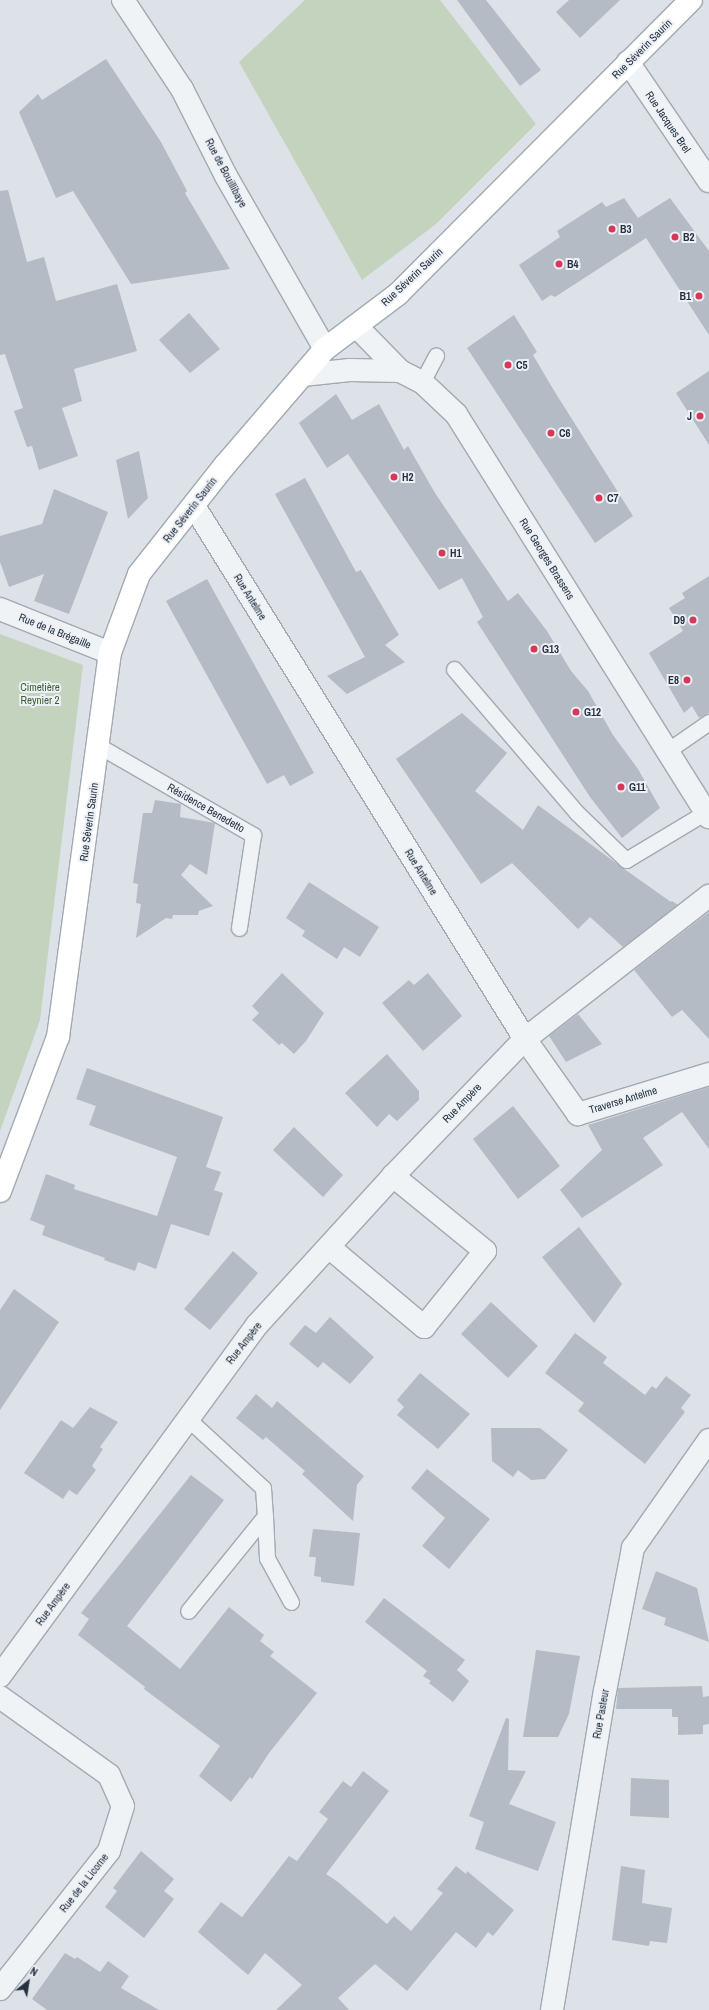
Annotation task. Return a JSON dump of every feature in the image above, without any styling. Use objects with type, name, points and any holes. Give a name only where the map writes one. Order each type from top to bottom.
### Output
[{"type":"street","name":"Rue de Bouillibaye","points":[[122,0],[182,89],[226,176],[325,349]]},
{"type":"street","name":"Rue Séverin Saurin","points":[[0,1191],[58,1037],[99,746],[110,653],[139,574],[325,349],[398,294],[691,0]]},
{"type":"street","name":"Rue Jacques Brel","points":[[628,62],[709,181]]},
{"type":"street","name":"Rue Georges Brassens","points":[[356,326],[400,371],[422,382],[456,414],[707,815]]},
{"type":"street","points":[[303,375],[350,370],[400,371]]},
{"type":"street","name":"Rue Antelme","points":[[194,506],[525,1039]]},
{"type":"street","name":"Rue de la Brégaille","points":[[0,609],[110,653]]},
{"type":"street","points":[[525,1039],[709,896]]},
{"type":"street","name":"Traverse Antelme","points":[[525,1039],[578,1114],[709,1074]]},
{"type":"street","name":"Rue Ampère","points":[[0,1676],[257,1325],[330,1248],[393,1176],[525,1039]]},
{"type":"street","points":[[330,1248],[424,1327],[485,1251],[393,1176]]},
{"type":"street","name":"Rue Pasteur","points":[[552,2010],[605,1691],[633,1548],[709,1440]]},
{"type":"street","name":"Rue de la Licorne","points":[[0,1697],[109,1775],[123,1806],[109,1851],[0,1989]]},
{"type":"lane","points":[[422,382],[436,356]]},
{"type":"lane","points":[[454,669],[572,807],[626,860],[707,815]]},
{"type":"lane","points":[[667,751],[709,722]]},
{"type":"lane","name":"Résidence Benedetto","points":[[99,746],[253,835],[239,928]]},
{"type":"lane","points":[[188,1419],[263,1488],[267,1558],[291,1602]]},
{"type":"lane","points":[[188,1611],[265,1516]]},
{"type":"green space","points":[[305,0],[440,0],[536,124],[436,224],[362,280],[239,62]]},
{"type":"green space","name":"Cimetière Reynier 2","points":[[0,634],[83,665],[40,1020],[0,1131]]},
{"type":"building","points":[[457,0],[486,0],[541,70],[520,86]]},
{"type":"building","points":[[569,0],[620,0],[580,38],[556,12]]},
{"type":"building","points":[[106,59],[161,142],[187,191],[185,193],[230,269],[131,284],[73,191],[56,198],[19,112],[38,94],[42,100]]},
{"type":"building","points":[[8,190],[27,262],[44,257],[56,301],[117,284],[137,351],[74,369],[82,401],[62,408],[78,456],[39,470],[32,446],[27,447],[14,411],[23,408],[5,354],[0,355],[0,191]]},
{"type":"building","points":[[624,198],[638,218],[670,198],[709,251],[709,335],[646,238],[555,297],[551,295],[542,301],[519,265],[560,237],[557,231],[602,202],[606,207]]},
{"type":"building","points":[[189,313],[220,349],[190,373],[159,340]]},
{"type":"building","points":[[514,315],[537,352],[533,355],[553,389],[633,516],[595,543],[467,348]]},
{"type":"building","name":"J","points":[[709,371],[709,445],[676,393]]},
{"type":"building","points":[[336,394],[352,420],[379,404],[404,450],[408,446],[435,493],[508,601],[518,593],[547,631],[571,671],[588,691],[613,735],[638,769],[660,808],[622,838],[590,797],[477,622],[483,617],[462,578],[439,590],[348,454],[327,468],[299,423]]},
{"type":"building","points":[[139,451],[148,498],[128,519],[116,460]]},
{"type":"building","points":[[305,478],[356,572],[361,570],[399,635],[385,645],[405,662],[347,694],[327,676],[365,657],[275,494]]},
{"type":"building","points":[[54,489],[108,512],[69,614],[34,601],[44,574],[9,587],[0,562],[0,536],[42,524]]},
{"type":"building","points":[[709,576],[709,713],[699,718],[692,706],[684,713],[649,653],[683,631],[669,608],[685,598],[682,593]]},
{"type":"building","points":[[207,579],[314,773],[290,786],[284,775],[267,784],[166,601]]},
{"type":"building","points":[[462,713],[507,753],[475,791],[523,830],[538,805],[620,866],[671,902],[672,901],[678,905],[623,947],[590,917],[578,929],[512,863],[481,884],[396,759]]},
{"type":"building","points":[[155,800],[181,804],[180,817],[215,823],[207,875],[190,864],[181,875],[213,906],[199,911],[198,915],[173,915],[172,919],[166,918],[136,938],[141,904],[136,903],[138,884],[133,883],[143,813],[152,813]]},
{"type":"building","points":[[309,882],[379,927],[360,957],[344,947],[337,959],[302,936],[305,931],[286,918]]},
{"type":"building","points":[[709,912],[709,1039],[682,1010],[672,1017],[634,970]]},
{"type":"building","points":[[282,973],[324,1013],[306,1041],[294,1054],[282,1043],[279,1045],[252,1020],[259,1013],[252,1006]]},
{"type":"building","points":[[428,973],[462,1016],[423,1051],[382,1003],[409,980],[414,985]]},
{"type":"building","points":[[578,1014],[602,1044],[566,1062],[549,1036]]},
{"type":"building","points":[[387,1054],[419,1091],[419,1100],[397,1121],[389,1114],[377,1127],[345,1093]]},
{"type":"building","points":[[87,1068],[223,1117],[206,1167],[221,1172],[214,1190],[223,1193],[209,1236],[171,1224],[156,1269],[138,1262],[135,1271],[104,1260],[105,1258],[42,1235],[45,1226],[30,1220],[46,1174],[75,1185],[74,1189],[157,1216],[177,1157],[89,1125],[96,1106],[76,1099]]},
{"type":"building","points":[[709,1087],[709,1149],[682,1112],[643,1138],[663,1165],[582,1218],[560,1190],[602,1150],[588,1125]]},
{"type":"building","points":[[513,1106],[560,1166],[518,1199],[473,1139]]},
{"type":"building","points":[[294,1127],[343,1175],[323,1197],[273,1150]]},
{"type":"building","points":[[579,1227],[622,1284],[594,1323],[542,1257]]},
{"type":"building","points":[[233,1251],[258,1273],[210,1330],[184,1309]]},
{"type":"building","points":[[14,1289],[59,1322],[0,1410],[0,1310]]},
{"type":"building","points":[[491,1302],[538,1346],[508,1378],[461,1334]]},
{"type":"building","points":[[330,1317],[374,1357],[350,1384],[323,1362],[318,1368],[289,1344],[305,1325],[316,1333]]},
{"type":"building","points":[[575,1333],[607,1357],[603,1363],[645,1395],[652,1386],[656,1389],[666,1376],[691,1395],[681,1408],[685,1412],[645,1464],[578,1411],[584,1403],[545,1373]]},
{"type":"building","points":[[420,1373],[470,1414],[438,1449],[397,1415],[404,1407],[397,1400]]},
{"type":"building","points":[[256,1394],[272,1408],[277,1401],[364,1476],[357,1485],[353,1521],[302,1474],[305,1471],[266,1437],[263,1440],[236,1418]]},
{"type":"building","points":[[90,1407],[118,1422],[100,1447],[103,1449],[92,1466],[96,1470],[77,1495],[69,1490],[63,1499],[24,1473],[61,1420],[73,1428]]},
{"type":"building","points":[[491,1428],[540,1428],[568,1450],[545,1479],[531,1480],[518,1470],[513,1477],[492,1461]]},
{"type":"building","points":[[427,1469],[490,1519],[449,1569],[422,1546],[445,1518],[411,1488]]},
{"type":"building","points":[[191,1475],[224,1500],[127,1626],[180,1669],[229,1607],[264,1635],[260,1641],[274,1652],[270,1656],[317,1693],[269,1753],[252,1779],[250,1777],[231,1802],[199,1776],[220,1746],[144,1689],[145,1687],[78,1635],[89,1619],[81,1613]]},
{"type":"building","points":[[313,1529],[360,1533],[354,1586],[321,1582],[321,1577],[314,1576],[316,1557],[309,1557]]},
{"type":"building","points":[[656,1571],[697,1588],[709,1642],[664,1625],[666,1618],[642,1609]]},
{"type":"building","points":[[384,1598],[465,1660],[457,1670],[469,1681],[453,1702],[429,1683],[431,1681],[423,1676],[427,1671],[365,1622]]},
{"type":"building","points":[[536,1650],[580,1656],[569,1714],[558,1737],[523,1737]]},
{"type":"building","points":[[702,1686],[703,1697],[709,1696],[709,1724],[703,1725],[703,1734],[678,1735],[678,1717],[672,1717],[672,1709],[616,1709],[618,1688]]},
{"type":"building","points":[[506,1718],[509,1719],[508,1770],[526,1771],[509,1804],[556,1822],[538,1871],[475,1849],[484,1822],[469,1816]]},
{"type":"building","points":[[363,1771],[389,1791],[326,1874],[338,1882],[387,1924],[394,1916],[411,1931],[443,1893],[437,1889],[456,1866],[466,1874],[467,1871],[514,1910],[493,1936],[488,1932],[476,1948],[456,1932],[407,1991],[375,1964],[338,1998],[349,2010],[276,2010],[302,1985],[265,1953],[248,1975],[198,1932],[221,1902],[242,1917],[289,1856],[297,1861],[328,1819],[319,1812],[343,1781],[351,1787]]},
{"type":"building","points":[[631,1778],[669,1780],[669,1818],[630,1816]]},
{"type":"building","points":[[141,1851],[174,1879],[164,1891],[174,1899],[144,1938],[105,1907],[117,1891],[113,1888]]},
{"type":"building","points":[[621,1866],[645,1870],[642,1903],[672,1908],[667,1943],[650,1941],[649,1946],[612,1940]]},
{"type":"building","points":[[65,1953],[75,1959],[77,1957],[100,1972],[108,1961],[129,1976],[121,1988],[159,2010],[47,2010],[32,1999]]},
{"type":"place","name":"B3","points":[[612,229]]},
{"type":"place","name":"B2","points":[[675,237]]},
{"type":"place","name":"B4","points":[[559,264]]},
{"type":"place","name":"B1","points":[[699,296]]},
{"type":"place","name":"C5","points":[[508,365]]},
{"type":"place","name":"J","points":[[700,416]]},
{"type":"place","name":"C6","points":[[551,433]]},
{"type":"place","name":"H2","points":[[394,477]]},
{"type":"place","name":"C7","points":[[599,498]]},
{"type":"place","name":"H1","points":[[442,553]]},
{"type":"place","name":"D9","points":[[693,620]]},
{"type":"place","name":"G13","points":[[534,649]]},
{"type":"place","name":"E8","points":[[687,680]]},
{"type":"place","name":"G12","points":[[576,712]]},
{"type":"place","name":"G11","points":[[621,787]]}]
